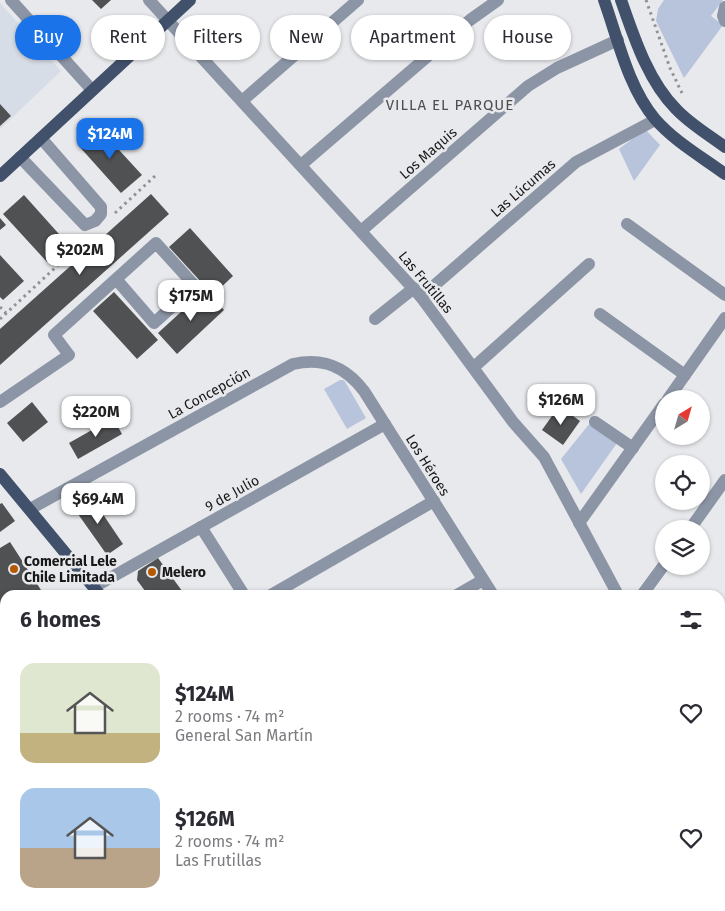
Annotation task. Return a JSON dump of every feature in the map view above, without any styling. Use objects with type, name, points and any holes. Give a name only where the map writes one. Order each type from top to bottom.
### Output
[{"type":"main road","points":[[0,176],[190,0]]},
{"type":"main road","points":[[604,0],[635,86],[655,120],[725,174]]},
{"type":"main road","points":[[621,0],[639,48],[671,105],[725,147]]},
{"type":"main road","points":[[0,474],[96,590]]},
{"type":"street","points":[[11,0],[92,90]]},
{"type":"street","name":"Las Frutillas","points":[[149,0],[418,292],[513,422],[544,457],[615,590]]},
{"type":"street","points":[[242,101],[358,0]]},
{"type":"street","points":[[301,165],[470,20],[498,0]]},
{"type":"street","name":"Los Maquis","points":[[362,231],[528,86],[557,68],[618,40]]},
{"type":"street","name":"Las Lúcumas","points":[[375,319],[418,292],[576,162],[655,120]]},
{"type":"street","points":[[20,157],[85,225],[95,221],[101,214],[101,207],[41,138]]},
{"type":"street","points":[[627,224],[725,295]]},
{"type":"street","points":[[0,402],[70,354],[54,335],[116,279],[156,243],[195,286],[154,323],[116,279]]},
{"type":"street","points":[[474,367],[589,264]]},
{"type":"street","points":[[600,314],[685,375]]},
{"type":"street","points":[[674,390],[725,318]]},
{"type":"street","name":"La Concepción","points":[[30,509],[294,364],[316,360],[327,362]]},
{"type":"street","name":"Los Héroes","points":[[327,362],[343,370],[357,382],[490,590]]},
{"type":"street","points":[[579,522],[655,417]]},
{"type":"street","points":[[595,422],[633,448]]},
{"type":"street","name":"9 de Julio","points":[[99,590],[201,527],[385,424]]},
{"type":"street","points":[[696,520],[725,480]]},
{"type":"street","points":[[279,590],[434,501]]},
{"type":"street","points":[[201,527],[241,590]]},
{"type":"street","points":[[646,590],[657,575]]},
{"type":"street","points":[[466,590],[483,580]]},
{"type":"path","points":[[646,0],[670,68],[682,93]]},
{"type":"path","points":[[112,215],[155,176]]},
{"type":"path","points":[[0,318],[91,235]]},
{"type":"path","points":[[0,307],[6,313]]},
{"type":"shaded area","points":[[664,0],[723,0],[711,16],[723,25],[684,78],[656,21],[658,9]]},
{"type":"shaded area","points":[[0,3],[15,20],[15,60],[51,60],[61,71],[0,129]]},
{"type":"shaded area","points":[[645,129],[660,145],[634,181],[619,149]]},
{"type":"shaded area","points":[[340,380],[344,380],[366,418],[347,429],[324,389]]},
{"type":"shaded area","points":[[590,423],[617,443],[581,494],[561,459]]},
{"type":"building","points":[[92,0],[111,0],[101,9]]},
{"type":"building","points":[[0,104],[11,116],[0,126]]},
{"type":"building","points":[[98,127],[142,175],[121,193],[78,145]]},
{"type":"building","points":[[151,194],[169,214],[0,365],[0,329]]},
{"type":"building","points":[[24,195],[67,243],[47,262],[3,214]]},
{"type":"building","points":[[0,218],[6,225],[0,230]]},
{"type":"building","points":[[190,228],[233,276],[213,295],[169,247]]},
{"type":"building","points":[[0,255],[24,281],[3,300],[0,297]]},
{"type":"building","points":[[205,290],[224,310],[177,354],[158,333]]},
{"type":"building","points":[[114,292],[158,340],[137,359],[93,311]]},
{"type":"building","points":[[32,402],[48,422],[23,442],[7,423]]},
{"type":"building","points":[[559,406],[580,421],[563,445],[542,430]]},
{"type":"building","points":[[113,418],[122,434],[78,459],[69,443]]},
{"type":"building","points":[[90,495],[123,544],[107,555],[73,507]]},
{"type":"building","points":[[2,503],[15,521],[0,532],[0,504]]},
{"type":"building","name":"Comercial Lele Chile Limitada","points":[[10,542],[41,590],[0,590],[0,548]]},
{"type":"building","points":[[158,558],[181,590],[144,590],[137,580],[138,571]]},
{"type":"place","name":"Comercial Lele Chile Limitada","points":[[14,569]]},
{"type":"place","name":"Melero","points":[[152,572]]},
{"type":"district","name":"VILLA EL PARQUE","points":[[450,105]]}]
